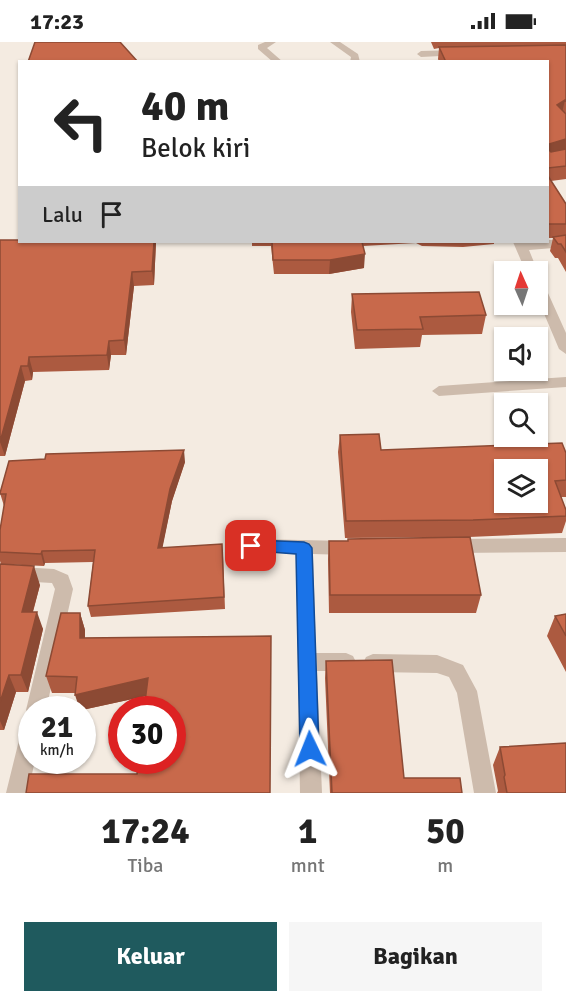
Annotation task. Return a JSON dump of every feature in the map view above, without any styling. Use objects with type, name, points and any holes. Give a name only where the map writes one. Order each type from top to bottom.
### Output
[{"type":"street","points":[[272,42],[261,47],[277,60]]},
{"type":"street","points":[[334,42],[354,56],[355,60]]},
{"type":"street","points":[[414,42],[424,58],[466,53]]},
{"type":"street","points":[[527,261],[520,244],[566,243]]},
{"type":"street","points":[[548,307],[565,345]]},
{"type":"street","points":[[439,391],[566,382]]},
{"type":"street","points":[[435,547],[566,545]]},
{"type":"street","points":[[251,546],[363,548]]},
{"type":"street","points":[[304,548],[311,793]]},
{"type":"street","points":[[0,573],[54,576],[62,580],[64,589],[39,696]]},
{"type":"street","points":[[307,662],[437,664],[456,671],[467,691],[485,793]]},
{"type":"street","points":[[17,793],[21,774]]},
{"type":"building","points":[[35,42],[120,42],[136,60],[29,60]]},
{"type":"building","points":[[566,45],[566,101],[557,105],[566,114],[566,139],[549,144],[549,60],[445,60],[439,47]]},
{"type":"building","points":[[566,149],[566,166],[549,168],[549,150],[551,152]]},
{"type":"building","points":[[549,178],[566,204],[566,224],[549,224]]},
{"type":"building","points":[[566,235],[566,252],[553,237]]},
{"type":"building","points":[[0,240],[18,240],[18,243],[154,243],[152,271],[132,272],[124,340],[109,341],[107,355],[29,357],[28,366],[21,366],[0,442]]},
{"type":"building","points":[[272,243],[362,243],[365,254],[330,260],[273,260]]},
{"type":"building","points":[[479,292],[486,315],[420,317],[423,329],[357,330],[352,294]]},
{"type":"building","points":[[379,434],[381,450],[494,446],[548,447],[548,444],[562,443],[566,453],[566,480],[555,481],[566,516],[473,520],[346,521],[340,435]]},
{"type":"building","points":[[184,450],[170,489],[158,548],[222,544],[224,597],[88,606],[95,550],[42,551],[41,554],[0,552],[0,530],[6,494],[0,493],[9,461],[45,459],[46,454]]},
{"type":"building","points":[[470,537],[481,595],[330,595],[329,541]]},
{"type":"building","points":[[0,564],[34,566],[22,612],[37,612],[21,675],[9,675],[0,702]]},
{"type":"building","points":[[61,613],[80,613],[80,638],[271,636],[270,793],[26,793],[29,774],[186,774],[186,696],[146,696],[148,678],[75,695],[77,677],[46,676]]},
{"type":"building","points":[[566,614],[566,636],[555,616]]},
{"type":"building","points":[[392,660],[404,778],[460,778],[462,793],[332,793],[326,661]]},
{"type":"building","points":[[566,743],[566,793],[507,793],[500,747]]},
{"type":"route","points":[[251,546],[304,548],[310,749]]}]
